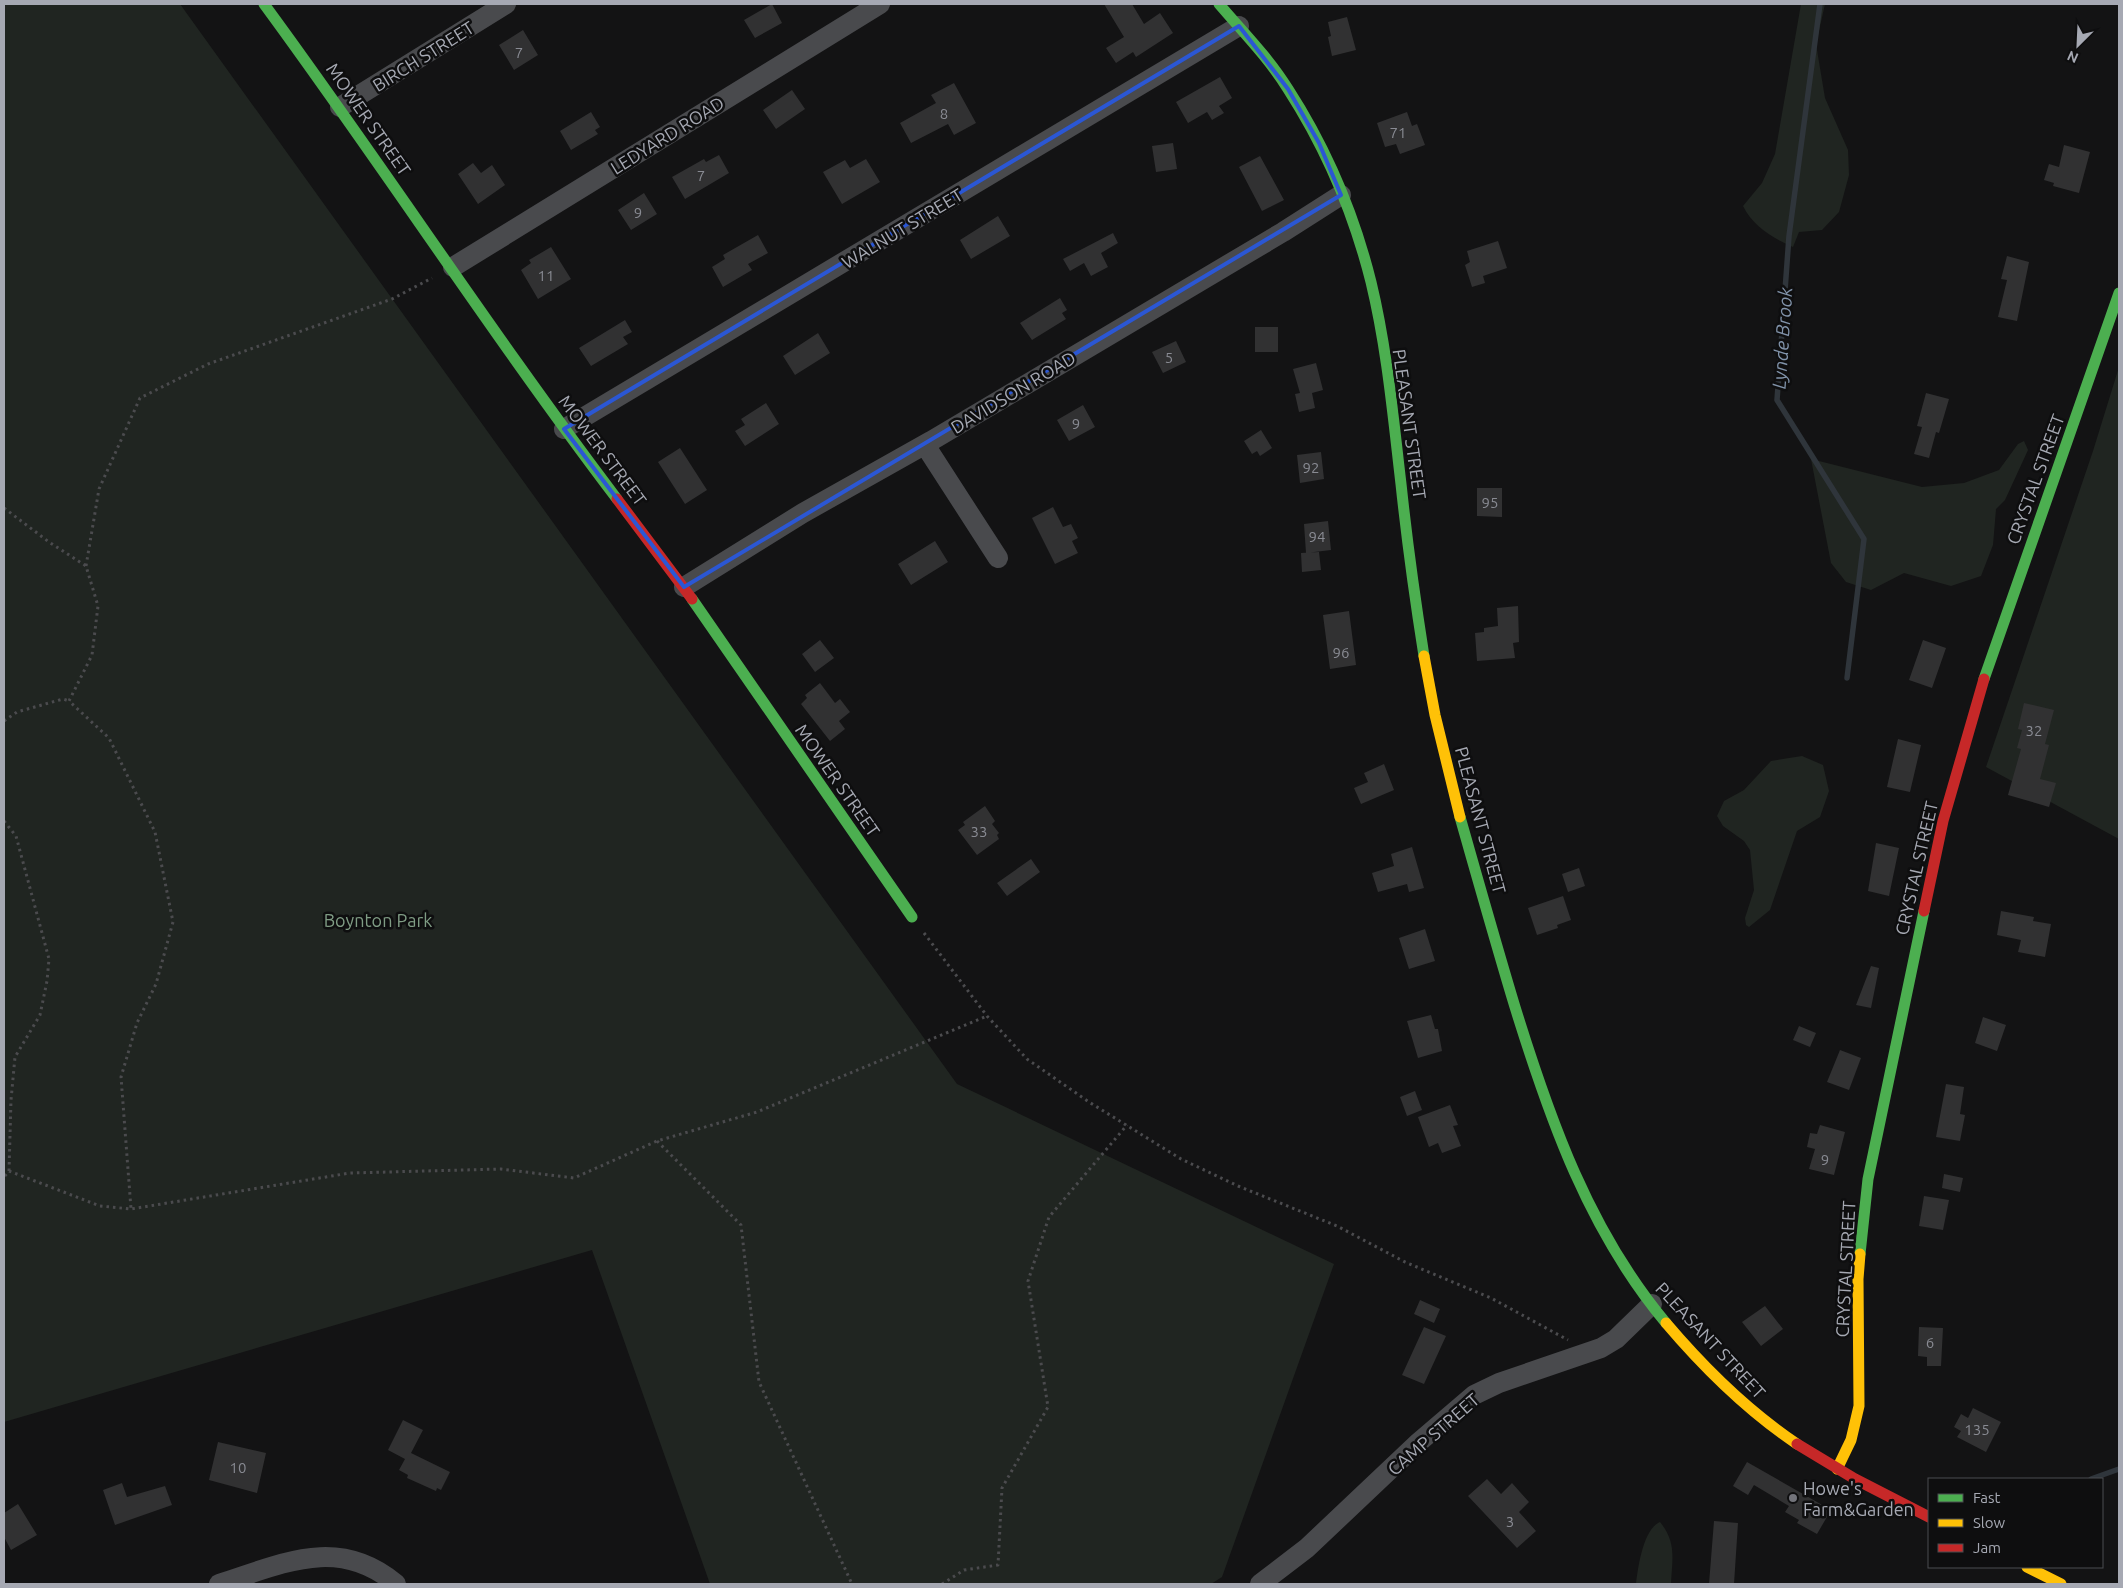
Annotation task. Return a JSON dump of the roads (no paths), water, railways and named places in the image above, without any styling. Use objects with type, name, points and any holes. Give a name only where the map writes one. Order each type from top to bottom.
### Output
[{"type":"street","name":"MOWER STREET","points":[[264,4],[340,107],[453,267],[564,429],[684,587],[912,917]]},
{"type":"street","name":"BIRCH STREET","points":[[340,107],[506,4]]},
{"type":"street","name":"LEDYARD ROAD","points":[[453,267],[880,4]]},
{"type":"street","name":"PLEASANT STREET","points":[[1219,4],[1254,42],[1288,89],[1319,143],[1360,244],[1374,300],[1387,372],[1410,560],[1439,732],[1490,923],[1529,1049],[1574,1174],[1617,1255],[1652,1304],[1698,1357],[1753,1411],[1781,1433],[1837,1469],[1928,1516]]},
{"type":"street","name":"WALNUT STREET","points":[[564,429],[1239,26]]},
{"type":"street","name":"DAVIDSON ROAD","points":[[684,587],[803,513],[925,445],[1283,232],[1341,195]]},
{"type":"street","name":"CRYSTAL STREET","points":[[1837,1469],[1851,1440],[1859,1406],[1858,1280],[1868,1179],[1943,821],[1966,738],[2000,629],[2119,293]]},
{"type":"street","points":[[925,445],[998,558]]},
{"type":"street","name":"CAMP STREET","points":[[1260,1584],[1307,1548],[1419,1442],[1474,1395],[1507,1380],[1589,1353],[1616,1339],[1652,1304]]},
{"type":"street","points":[[219,1584],[298,1560],[331,1556],[360,1563],[396,1584]]},
{"type":"street","points":[[2029,1568],[2061,1584]]},
{"type":"waterway","name":"Lynde Brook","points":[[1820,4],[1789,236],[1777,400],[1864,539],[1847,678]]},
{"type":"waterway","points":[[2094,1478],[2119,1469]]},
{"type":"place","name":"Howe's Farm&Garden","points":[[1793,1498]]},
{"type":"park label","name":"Boynton Park","points":[[378,920]]}]
